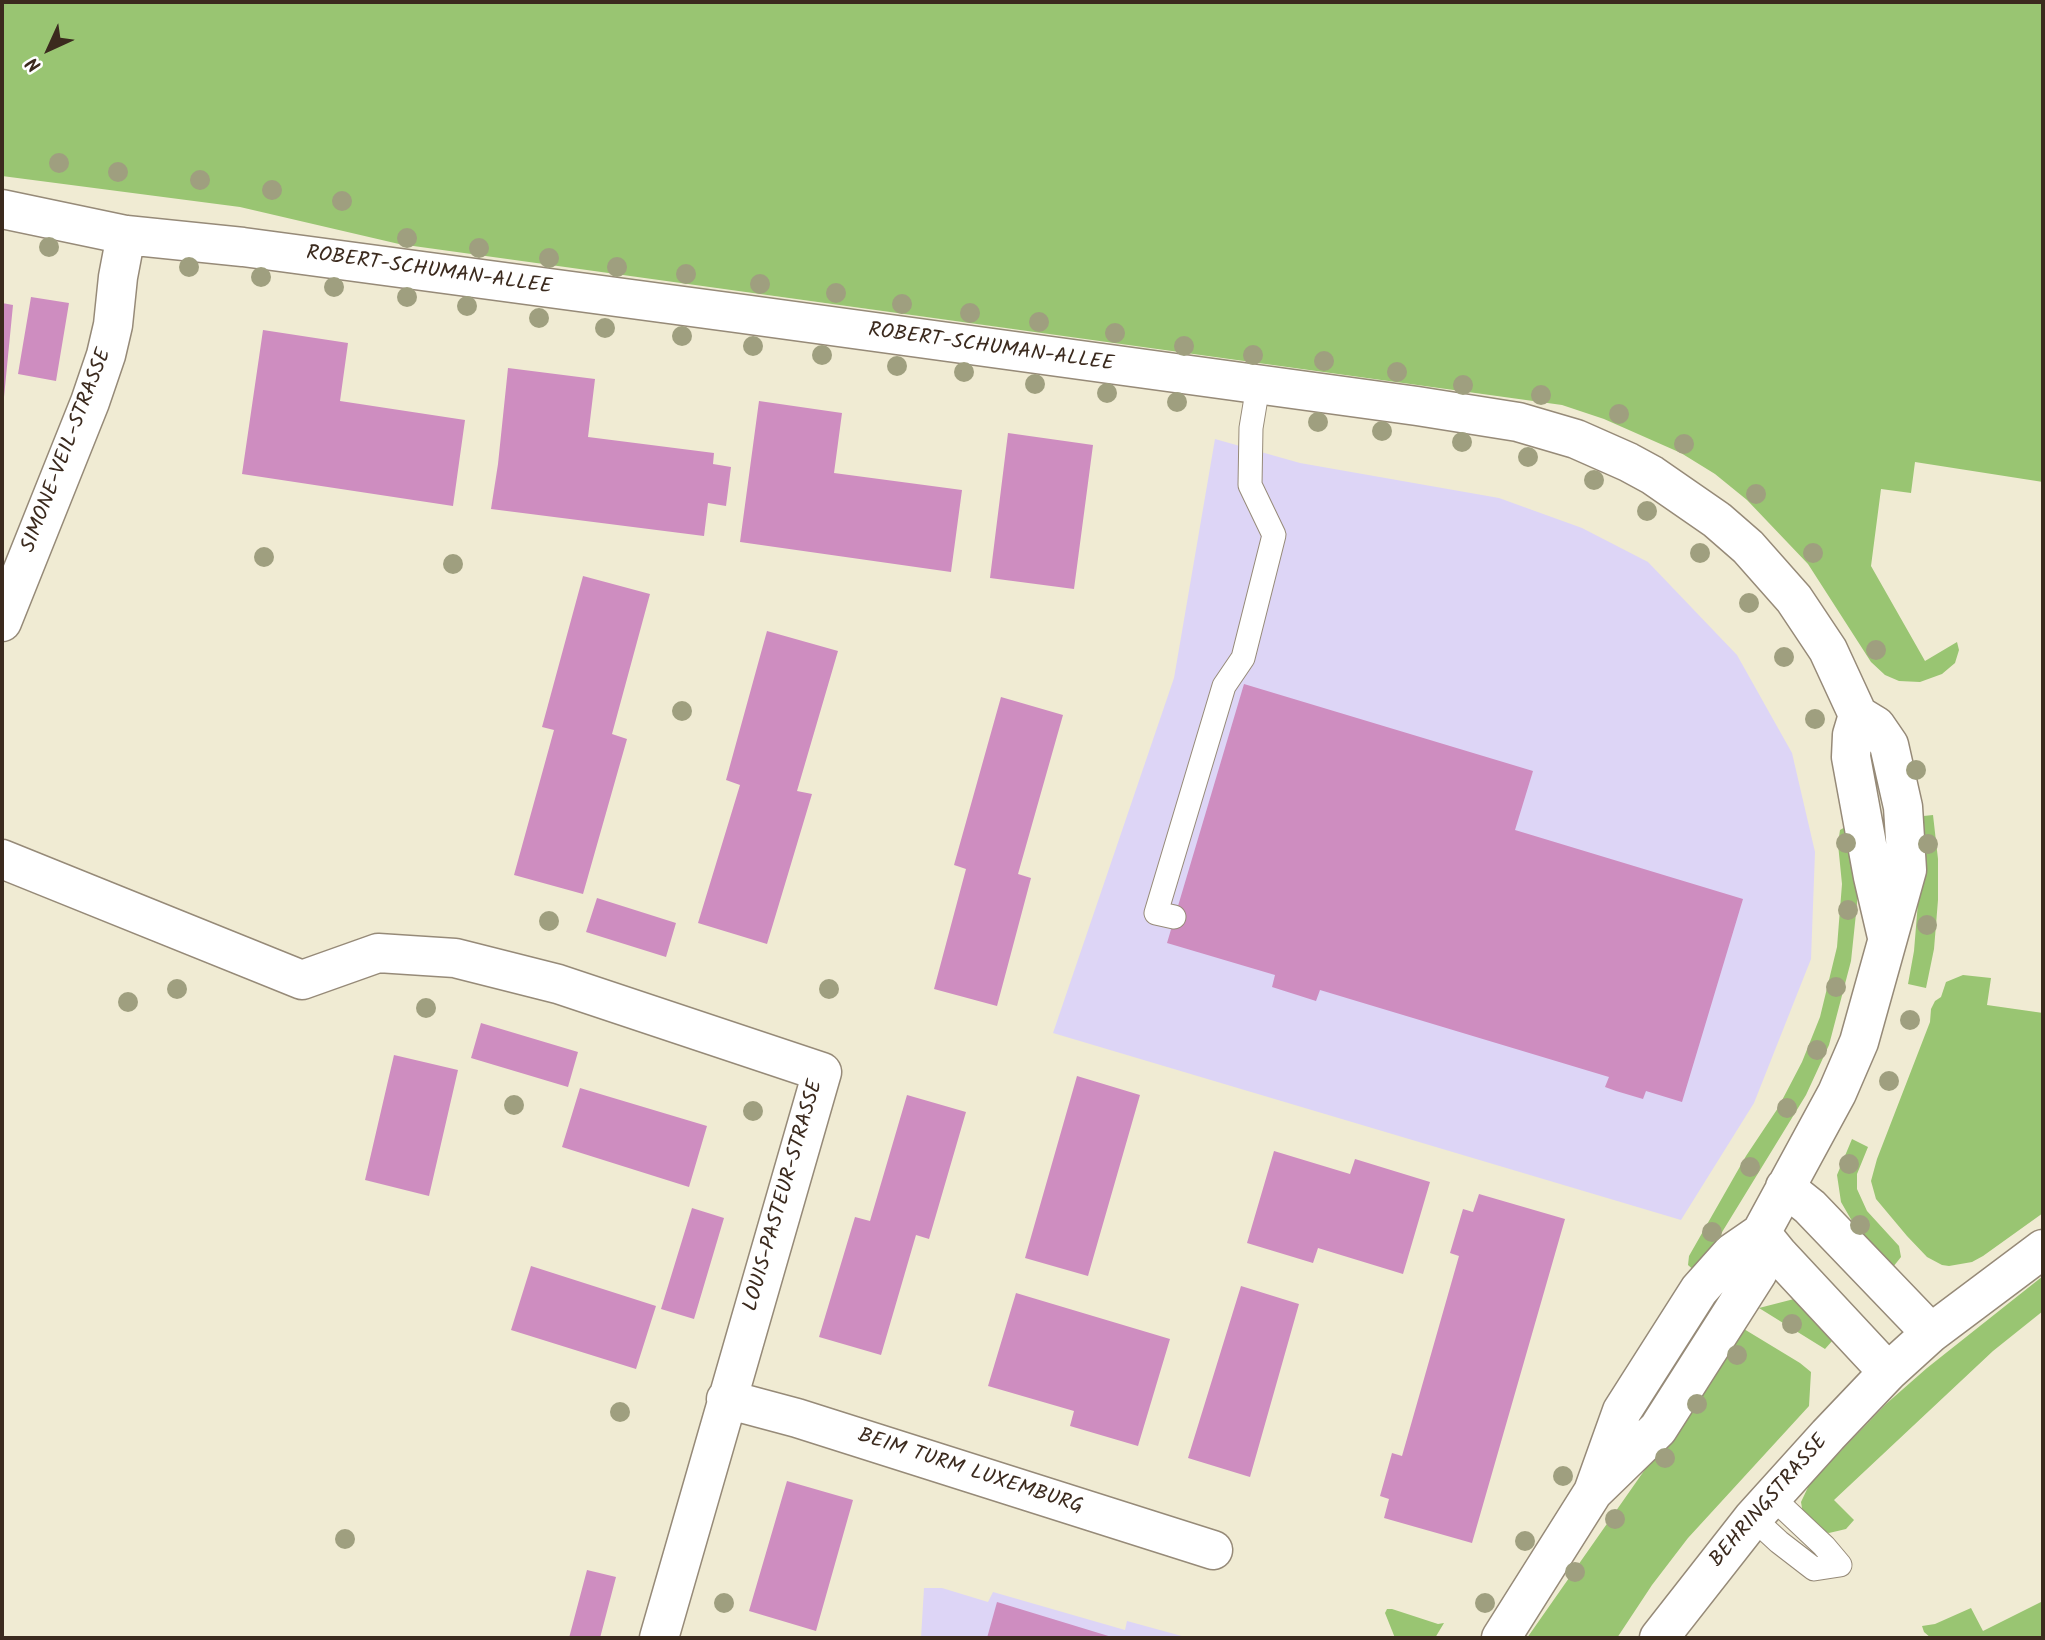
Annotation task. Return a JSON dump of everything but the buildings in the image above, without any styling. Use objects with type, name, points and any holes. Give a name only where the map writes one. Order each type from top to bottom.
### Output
[{"type":"street","name":"ROBERT-SCHUMAN-ALLEE","points":[[2,209],[126,235],[243,247],[1417,406],[1518,422],[1576,439],[1652,475],[1717,520],[1748,547],[1772,572],[1813,626],[1828,650],[1858,715],[1876,726],[1889,745],[1902,807],[1907,870],[1889,943],[1849,1069],[1762,1233],[1758,1272],[1658,1429],[1593,1492],[1501,1638]]},
{"type":"street","name":"SIMONE-VEIL-STRASSE","points":[[2,622],[90,402],[106,355],[126,235]]},
{"type":"street","name":"LOUIS-PASTEUR-STRASSE","points":[[2,859],[302,980],[378,953],[455,958],[558,984],[822,1072],[659,1638]]},
{"type":"street","points":[[1785,1187],[1810,1207],[1931,1333]]},
{"type":"street","points":[[1762,1233],[1778,1254],[1888,1372]]},
{"type":"street","name":"BEHRINGSTRASSE","points":[[1659,1638],[1762,1507],[1888,1372],[1931,1333],[2043,1249]]},
{"type":"street","name":"BEIM TURM LUXEMBURG","points":[[726,1399],[797,1418],[1213,1550]]},
{"type":"lane","points":[[1174,918],[1156,913],[1224,686],[1242,658],[1274,535],[1250,485],[1251,428],[1258,386]]},
{"type":"shaded area","points":[[1215,439],[1300,463],[1499,498],[1582,528],[1648,562],[1737,655],[1792,753],[1815,852],[1811,959],[1754,1103],[1681,1220],[1053,1033],[1174,678]]},
{"type":"shaded area","points":[[924,1588],[942,1588],[988,1602],[993,1592],[1125,1630],[1127,1621],[1189,1638],[921,1638]]},
{"type":"green space","points":[[2,2],[2043,2],[2043,482],[1915,462],[1911,493],[1881,489],[1871,566],[1925,661],[1957,642],[1959,650],[1955,663],[1942,674],[1920,682],[1899,681],[1885,675],[1871,662],[1808,564],[1747,500],[1715,474],[1681,453],[1604,419],[1562,405],[399,244],[240,207],[2,176]]},
{"type":"green space","points":[[1933,815],[1938,859],[1938,900],[1934,949],[1926,988],[1908,984],[1914,951],[1919,890],[1914,817]]},
{"type":"green space","points":[[1847,826],[1858,867],[1857,904],[1851,961],[1829,1045],[1806,1095],[1697,1273],[1688,1265],[1689,1256],[1746,1156],[1778,1108],[1802,1062],[1820,1017],[1837,947],[1842,884],[1838,844],[1840,830]]},
{"type":"green space","points":[[1963,975],[1991,978],[1987,1005],[2043,1013],[2043,1213],[1983,1256],[1972,1262],[1949,1266],[1927,1257],[1907,1236],[1876,1199],[1871,1181],[1930,1022],[1931,1009],[1941,997],[1946,982]]},
{"type":"green space","points":[[1852,1139],[1868,1147],[1857,1174],[1857,1189],[1867,1211],[1899,1246],[1901,1257],[1893,1267],[1856,1228],[1841,1202],[1837,1175]]},
{"type":"green space","points":[[2043,1276],[2043,1311],[1993,1351],[1834,1500],[1854,1520],[1846,1529],[1829,1533],[1817,1530],[1803,1514],[1801,1502],[1810,1483],[1886,1404]]},
{"type":"green space","points":[[1794,1299],[1833,1340],[1825,1349],[1759,1308]]},
{"type":"green space","points":[[1739,1326],[1811,1372],[1809,1406],[1688,1538],[1652,1585],[1617,1638],[1527,1638],[1653,1458]]},
{"type":"green space","points":[[2043,1601],[2043,1638],[1931,1638],[1922,1626],[1935,1624],[1971,1608],[1983,1631]]},
{"type":"green space","points":[[1387,1609],[1438,1624],[1444,1623],[1435,1638],[1395,1638],[1385,1613]]}]
